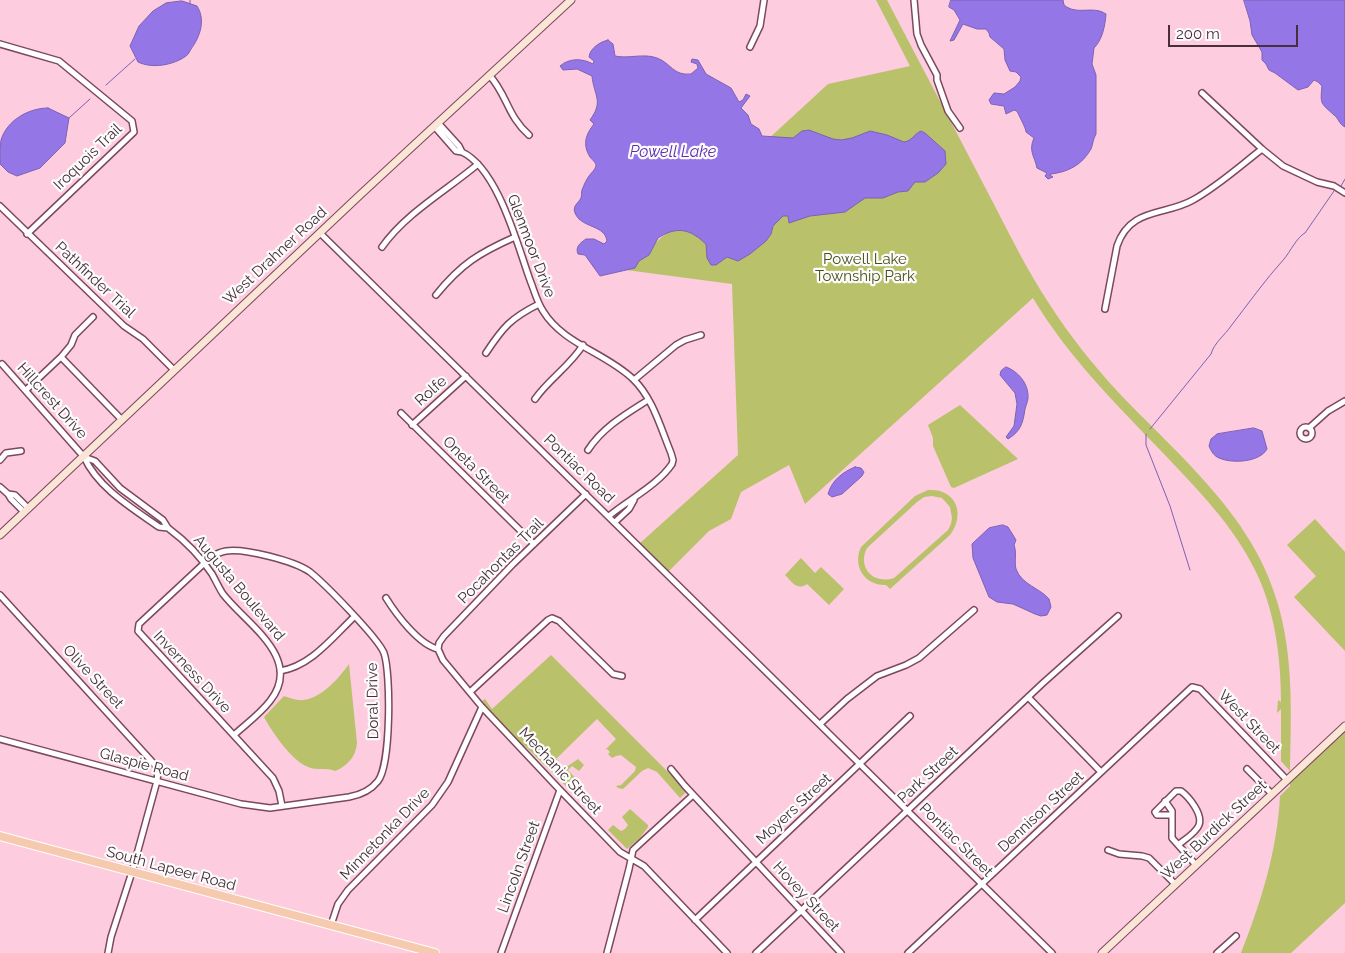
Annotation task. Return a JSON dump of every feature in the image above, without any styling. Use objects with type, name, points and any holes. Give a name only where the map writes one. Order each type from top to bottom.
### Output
[{"type":"main road","name":"South Lapeer Road","points":[[0,836],[435,953]]},
{"type":"street","points":[[750,47],[760,26],[764,0]]},
{"type":"street","points":[[914,0],[916,34],[937,75],[948,111],[960,128]]},
{"type":"street","name":"West Drahner Road","points":[[0,535],[568,1]]},
{"type":"street","name":"Iroquois Trail","points":[[0,44],[59,61],[132,121],[134,127],[134,132],[27,234]]},
{"type":"street","points":[[490,76],[498,86],[517,124],[528,135]]},
{"type":"street","points":[[1202,93],[1283,166],[1317,182],[1334,186],[1345,193]]},
{"type":"street","name":"Glenmoor Drive","points":[[437,126],[456,151],[468,155],[478,164],[500,198],[543,312],[559,330],[614,364],[634,380],[648,400],[673,460],[669,468],[634,500],[629,509],[615,522]]},
{"type":"street","points":[[1105,309],[1117,246],[1129,227],[1138,219],[1150,213],[1173,209],[1192,200],[1262,149]]},
{"type":"street","points":[[382,247],[391,235],[406,221],[478,164]]},
{"type":"street","name":"Pathfinder Trial","points":[[0,206],[124,326],[143,339],[174,370]]},
{"type":"street","name":"Pontiac Road","points":[[320,233],[820,724]]},
{"type":"street","points":[[436,295],[453,275],[471,259],[515,237]]},
{"type":"street","points":[[486,353],[510,322],[539,304]]},
{"type":"street","points":[[26,390],[61,357],[71,345],[75,335],[93,317]]},
{"type":"street","points":[[634,380],[676,345],[701,335]]},
{"type":"street","points":[[535,399],[544,386],[570,363],[582,345]]},
{"type":"street","points":[[61,357],[122,420]]},
{"type":"street","name":"Hillcrest Drive","points":[[2,364],[84,456]]},
{"type":"street","name":"Rolfe","points":[[412,425],[466,376]]},
{"type":"street","points":[[588,450],[596,438],[610,425],[648,400]]},
{"type":"street","points":[[1309,428],[1328,411],[1345,401]]},
{"type":"street","name":"Oneta Street","points":[[401,413],[534,544]]},
{"type":"street","points":[[0,460],[6,454],[21,452]]},
{"type":"street","name":"Augusta Boulevard","points":[[84,456],[95,461],[117,484],[163,520],[168,528],[177,534],[204,563],[223,594],[276,653],[280,671]]},
{"type":"street","name":"Augusta Boulevard","points":[[84,456],[89,466],[111,490],[158,527],[168,528]]},
{"type":"street","points":[[111,490],[117,484]]},
{"type":"street","points":[[0,487],[11,499],[26,510]]},
{"type":"street","name":"Pocahontas Trail","points":[[438,649],[439,643],[444,636],[586,494]]},
{"type":"street","name":"Glenmoor Drive","points":[[609,516],[624,503],[634,500]]},
{"type":"street","name":"Doral Drive","points":[[204,563],[218,553],[236,550],[302,566],[317,578],[354,617],[379,644],[384,653],[387,667],[389,720],[383,772],[374,785],[360,795],[282,806]]},
{"type":"street","name":"Inverness Drive","points":[[204,563],[139,624],[138,632],[273,778],[280,791],[282,806]]},
{"type":"street","name":"Olive Street","points":[[0,595],[152,760],[158,771],[157,781]]},
{"type":"street","name":"Mechanic Street","points":[[386,598],[423,641],[431,647],[438,649],[443,660],[482,707],[560,790],[620,852],[644,866],[726,953]]},
{"type":"street","points":[[820,724],[844,702],[879,675],[903,667],[919,658],[974,610]]},
{"type":"street","name":"Park Street","points":[[756,953],[1028,697],[1118,616]]},
{"type":"street","points":[[234,735],[272,699],[278,688],[280,671],[292,669],[306,662],[354,617]]},
{"type":"street","points":[[470,692],[551,618],[559,621],[614,675],[622,676]]},
{"type":"street","name":"Dennison Street","points":[[908,953],[1190,688]]},
{"type":"street","name":"West Street","points":[[1190,688],[1200,689],[1287,780]]},
{"type":"street","points":[[1028,697],[1101,772]]},
{"type":"street","name":"Minnetonka Drive","points":[[334,926],[338,904],[348,890],[432,805],[444,790],[482,707]]},
{"type":"street","name":"Moyers Street","points":[[695,920],[910,716]]},
{"type":"street","name":"Pontiac Street","points":[[820,724],[1052,953]]},
{"type":"street","name":"West Burdick Street","points":[[1106,952],[1345,726]]},
{"type":"street","name":"Glaspie Road","points":[[0,739],[250,806],[270,808],[282,806]]},
{"type":"street","points":[[1247,768],[1272,794]]},
{"type":"street","name":"Hovey Street","points":[[671,769],[841,953]]},
{"type":"street","points":[[108,953],[157,781]]},
{"type":"street","name":"Lincoln Street","points":[[501,953],[560,790]]},
{"type":"street","points":[[1172,816],[1157,815],[1155,813],[1165,801],[1176,791],[1180,790],[1195,806],[1199,825],[1178,845]]},
{"type":"street","points":[[607,953],[632,850],[693,795]]},
{"type":"street","points":[[1165,801],[1172,809],[1172,837],[1196,865]]},
{"type":"street","points":[[1108,850],[1119,854],[1149,858],[1176,884]]},
{"type":"street","points":[[1217,953],[1236,936]]},
{"type":"green space","name":"Powell Lake Township Park","points":[[876,0],[887,0],[1017,249],[1058,317],[1109,382],[1211,488],[1232,514],[1250,541],[1265,570],[1277,601],[1286,643],[1290,686],[1290,771],[1281,761],[1281,709],[1277,713],[1278,700],[1281,702],[1281,685],[1276,634],[1268,601],[1255,570],[1226,523],[1177,467],[1111,399],[1077,360],[1033,298],[805,504],[789,465],[741,492],[731,519],[709,531],[668,572],[639,544],[738,455],[732,284],[626,270],[828,84],[910,66]]},
{"type":"green space","points":[[960,405],[1018,459],[954,488],[951,487],[933,446],[933,438],[928,425]]},
{"type":"green space","points":[[928,490],[938,490],[945,493],[955,504],[957,519],[955,527],[950,535],[890,589],[886,585],[872,582],[862,574],[859,568],[859,554],[861,547],[915,496]],"holes":[[[924,497],[942,498],[950,507],[952,518],[948,530],[894,578],[880,579],[869,573],[864,562],[867,548]]]},
{"type":"green space","points":[[1315,519],[1345,552],[1345,651],[1294,597],[1316,576],[1287,545]]},
{"type":"green space","points":[[801,558],[815,573],[821,567],[844,589],[829,605],[807,584],[800,587],[797,586],[785,575]]},
{"type":"green space","points":[[551,655],[687,791],[680,798],[657,772],[648,768],[642,771],[623,789],[618,788],[616,786],[621,785],[635,771],[636,767],[621,755],[612,758],[608,754],[610,752],[607,749],[605,750],[616,739],[597,719],[556,759],[559,761],[556,764],[561,768],[563,766],[565,768],[578,759],[584,765],[579,771],[572,766],[568,770],[576,779],[571,783],[576,788],[571,791],[525,746],[524,748],[482,701],[485,699],[492,709]]},
{"type":"green space","points":[[349,664],[357,743],[355,752],[347,763],[335,771],[308,767],[289,752],[277,738],[264,717],[284,696],[301,700],[317,696],[335,681]]},
{"type":"green space","points":[[1345,731],[1345,903],[1291,953],[1241,953],[1255,915],[1272,857],[1280,796],[1290,786],[1290,782]]},
{"type":"green space","points":[[630,809],[648,827],[640,838],[627,849],[608,830],[613,825],[621,831],[625,829],[628,825],[622,817]]},
{"type":"water","points":[[951,0],[1063,0],[1064,5],[1074,10],[1096,10],[1106,14],[1103,33],[1094,48],[1092,64],[1096,75],[1096,134],[1087,155],[1074,167],[1063,172],[1051,174],[1053,177],[1048,179],[1045,176],[1047,173],[1037,168],[1032,150],[1034,138],[1026,132],[1017,111],[1014,110],[1006,114],[1004,106],[991,104],[989,100],[994,93],[1004,94],[1015,87],[1021,77],[1016,72],[1010,71],[1005,60],[1004,49],[990,37],[986,29],[977,29],[963,24],[954,40],[950,41],[960,20],[954,10],[949,7]]},
{"type":"water","points":[[1244,0],[1345,0],[1345,127],[1322,103],[1322,86],[1318,82],[1314,80],[1308,87],[1298,90],[1269,70],[1262,60],[1262,52],[1252,35]]},
{"type":"water","points":[[182,1],[197,6],[201,17],[199,34],[188,54],[175,62],[163,65],[156,66],[138,62],[130,46],[139,26],[153,11],[166,3]]},
{"type":"water","name":"Powell Lake","points":[[608,40],[613,44],[615,56],[657,58],[680,73],[691,74],[698,68],[697,64],[691,62],[692,59],[698,60],[706,74],[731,88],[739,102],[743,100],[746,94],[750,96],[741,108],[748,115],[751,124],[759,129],[762,136],[793,138],[802,131],[809,130],[841,140],[870,131],[904,142],[921,131],[945,151],[946,164],[938,173],[925,182],[915,182],[908,191],[898,192],[883,198],[865,198],[845,212],[810,216],[789,223],[788,216],[783,216],[773,226],[771,234],[766,241],[738,261],[727,257],[716,265],[711,265],[707,258],[706,244],[691,233],[677,231],[667,233],[658,238],[649,255],[639,261],[635,268],[600,276],[585,255],[578,254],[577,249],[586,239],[594,239],[604,244],[607,241],[602,232],[579,219],[574,209],[581,198],[586,181],[596,166],[586,148],[586,139],[594,124],[590,120],[596,108],[597,98],[592,76],[577,69],[563,70],[560,66],[567,61],[576,60],[593,64],[594,61],[589,57],[591,51],[599,44]]},
{"type":"water","points":[[48,108],[69,118],[65,143],[40,168],[17,176],[8,172],[0,164],[1,140],[4,133],[13,121],[20,116],[33,110]]},
{"type":"water","points":[[1006,367],[1022,379],[1028,393],[1021,426],[1008,439],[1006,437],[1014,426],[1017,404],[1015,393],[1000,375],[1001,371]]},
{"type":"water","points":[[1254,428],[1262,431],[1267,449],[1259,457],[1246,461],[1225,460],[1216,456],[1209,446],[1211,439],[1217,434]]},
{"type":"water","points":[[855,467],[861,468],[864,472],[862,476],[842,494],[832,497],[828,494],[838,477]]},
{"type":"water","points":[[1003,525],[1008,527],[1016,540],[1014,545],[1015,566],[1022,579],[1049,599],[1051,607],[1047,615],[1041,616],[1013,604],[997,602],[989,597],[973,558],[972,544],[989,528]]},
{"type":"waterway","points":[[106,85],[135,59]]},
{"type":"waterway","points":[[69,118],[90,99]]},
{"type":"waterway","points":[[1341,186],[1345,179]]},
{"type":"waterway","points":[[1150,429],[1211,354],[1217,343],[1284,259],[1296,241],[1305,233],[1334,191]]},
{"type":"waterway","points":[[1146,434],[1146,445],[1170,506],[1190,570]]}]
